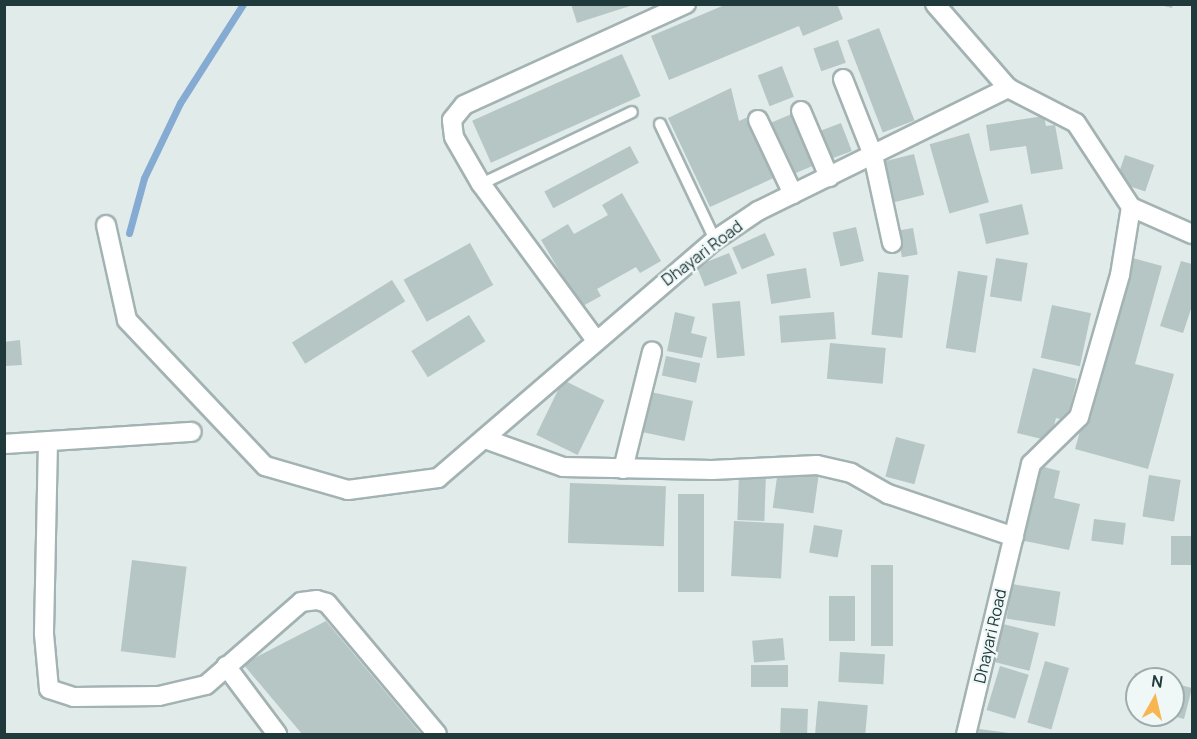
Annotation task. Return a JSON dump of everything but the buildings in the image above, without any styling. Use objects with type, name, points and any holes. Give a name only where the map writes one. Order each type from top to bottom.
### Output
[{"type":"street","points":[[595,339],[481,184],[454,137],[452,120],[464,105],[686,4]]},
{"type":"street","points":[[935,4],[1008,88],[1076,123],[1131,207],[1192,234]]},
{"type":"street","points":[[843,79],[873,155],[892,243]]},
{"type":"street","name":"Dhayari Road","points":[[106,225],[127,320],[265,466],[348,490],[438,478],[485,439],[595,339],[715,240],[793,194],[1008,88]]},
{"type":"street","points":[[801,111],[829,177]]},
{"type":"street","points":[[758,120],[793,194]]},
{"type":"street","name":"Dhayari Road","points":[[966,734],[1031,464],[1079,417],[1120,275],[1131,207]]},
{"type":"street","points":[[623,468],[652,352]]},
{"type":"street","points":[[4,444],[192,432]]},
{"type":"street","points":[[485,439],[563,467],[817,465],[851,472],[888,494],[1014,537]]},
{"type":"street","points":[[48,441],[44,634],[49,688],[74,697],[159,696],[206,685],[301,602],[327,603],[437,735]]},
{"type":"street","points":[[226,666],[277,735]]},
{"type":"lane","points":[[481,184],[632,112]]},
{"type":"lane","points":[[660,124],[715,240]]},
{"type":"waterway","points":[[129,233],[144,178],[180,103],[243,4]]}]
